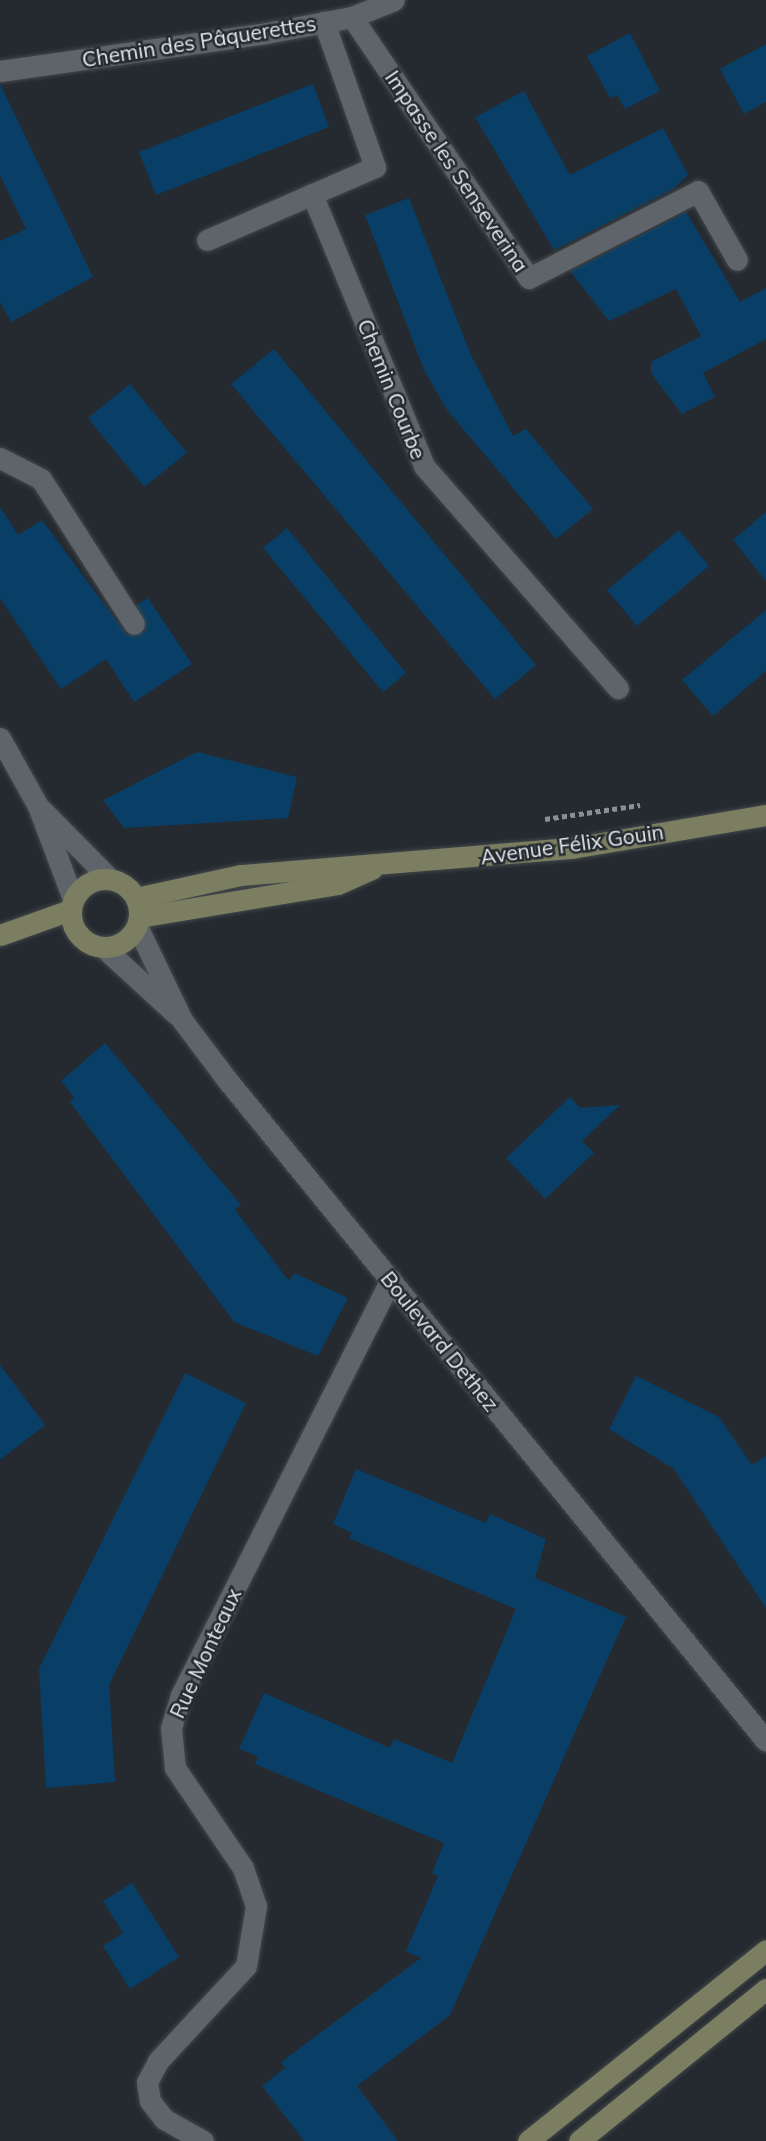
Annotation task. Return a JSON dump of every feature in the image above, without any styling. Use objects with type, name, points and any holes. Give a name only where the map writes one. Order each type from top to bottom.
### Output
[{"type":"main road","name":"Avenue Félix Gouin","points":[[104,948],[125,941],[137,914],[240,875],[377,867],[572,848],[766,815]]},
{"type":"main road","name":"Avenue Félix Gouin","points":[[137,914],[338,884],[377,867]]},
{"type":"main road","points":[[0,935],[24,929],[72,905],[88,883],[110,879],[137,914]]},
{"type":"main road","points":[[72,905],[76,932]]},
{"type":"main road","points":[[24,929],[76,932],[104,948]]},
{"type":"main road","points":[[528,2141],[766,1950]]},
{"type":"main road","points":[[579,2141],[766,1989]]},
{"type":"street","name":"Chemin des Pâquerettes","points":[[0,71],[352,17],[394,0]]},
{"type":"street","name":"Impasse les Senseverina","points":[[352,17],[528,278],[698,191],[737,260]]},
{"type":"street","points":[[207,240],[375,167],[324,22]]},
{"type":"street","name":"Chemin Courbe","points":[[312,194],[424,466],[618,688]]},
{"type":"street","points":[[0,458],[41,480],[134,624]]},
{"type":"street","points":[[0,738],[38,806],[72,905]]},
{"type":"street","points":[[38,806],[110,879]]},
{"type":"street","name":"Boulevard Dethez","points":[[137,914],[182,1020],[766,1741]]},
{"type":"street","points":[[104,948],[182,1020]]},
{"type":"street","name":"Rue Monteaux","points":[[203,2141],[164,2119],[150,2101],[148,2082],[159,2061],[246,1966],[256,1906],[243,1868],[175,1768],[171,1728],[181,1695],[391,1280]]},
{"type":"path","points":[[538,820],[654,803]]},
{"type":"building","points":[[630,33],[660,91],[625,109],[617,95],[610,98],[587,56]]},
{"type":"building","points":[[766,44],[766,102],[744,114],[720,69]]},
{"type":"building","points":[[0,84],[93,277],[11,322],[0,302],[0,241],[26,229],[0,175]]},
{"type":"building","points":[[313,84],[329,127],[156,195],[139,152]]},
{"type":"building","points":[[524,91],[570,175],[663,128],[688,175],[673,189],[554,250],[475,117]]},
{"type":"building","points":[[409,198],[471,355],[513,436],[526,429],[593,509],[556,539],[447,410],[424,370],[365,215]]},
{"type":"building","points":[[686,212],[740,302],[766,288],[766,339],[703,373],[715,397],[682,414],[651,373],[651,362],[701,336],[676,289],[609,321],[570,271]]},
{"type":"building","points":[[274,349],[536,665],[495,699],[231,384]]},
{"type":"building","points":[[130,384],[187,453],[144,487],[88,418]]},
{"type":"building","points":[[0,507],[18,535],[42,520],[127,635],[145,631],[137,605],[148,598],[192,664],[134,702],[106,659],[61,689],[0,598]]},
{"type":"building","points":[[766,512],[766,581],[733,540]]},
{"type":"building","points":[[287,528],[406,673],[383,692],[263,548]]},
{"type":"building","points":[[679,530],[709,566],[637,626],[607,590]]},
{"type":"building","points":[[766,610],[766,671],[713,716],[682,680]]},
{"type":"building","points":[[197,752],[297,777],[288,818],[124,828],[103,800]]},
{"type":"building","points":[[105,1043],[241,1205],[235,1210],[289,1281],[294,1273],[348,1298],[318,1356],[234,1322],[70,1102],[74,1098],[61,1081]]},
{"type":"building","points":[[570,1097],[580,1108],[620,1105],[582,1141],[594,1153],[545,1199],[506,1158]]},
{"type":"building","points":[[0,1365],[45,1425],[0,1460]]},
{"type":"building","points":[[185,1373],[246,1403],[109,1685],[115,1782],[46,1788],[39,1669]]},
{"type":"building","points":[[636,1376],[719,1417],[752,1465],[766,1456],[766,1608],[674,1469],[609,1429]]},
{"type":"building","points":[[356,1469],[486,1523],[490,1514],[546,1539],[535,1578],[626,1617],[450,2015],[357,2086],[398,2141],[304,2141],[262,2086],[285,2068],[281,2062],[421,1958],[406,1951],[438,1876],[432,1873],[444,1843],[255,1764],[258,1756],[239,1749],[264,1693],[390,1748],[394,1739],[452,1763],[516,1609],[349,1538],[352,1533],[333,1524]]},
{"type":"building","points":[[132,1883],[179,1957],[130,1989],[103,1946],[123,1933],[103,1901]]}]
